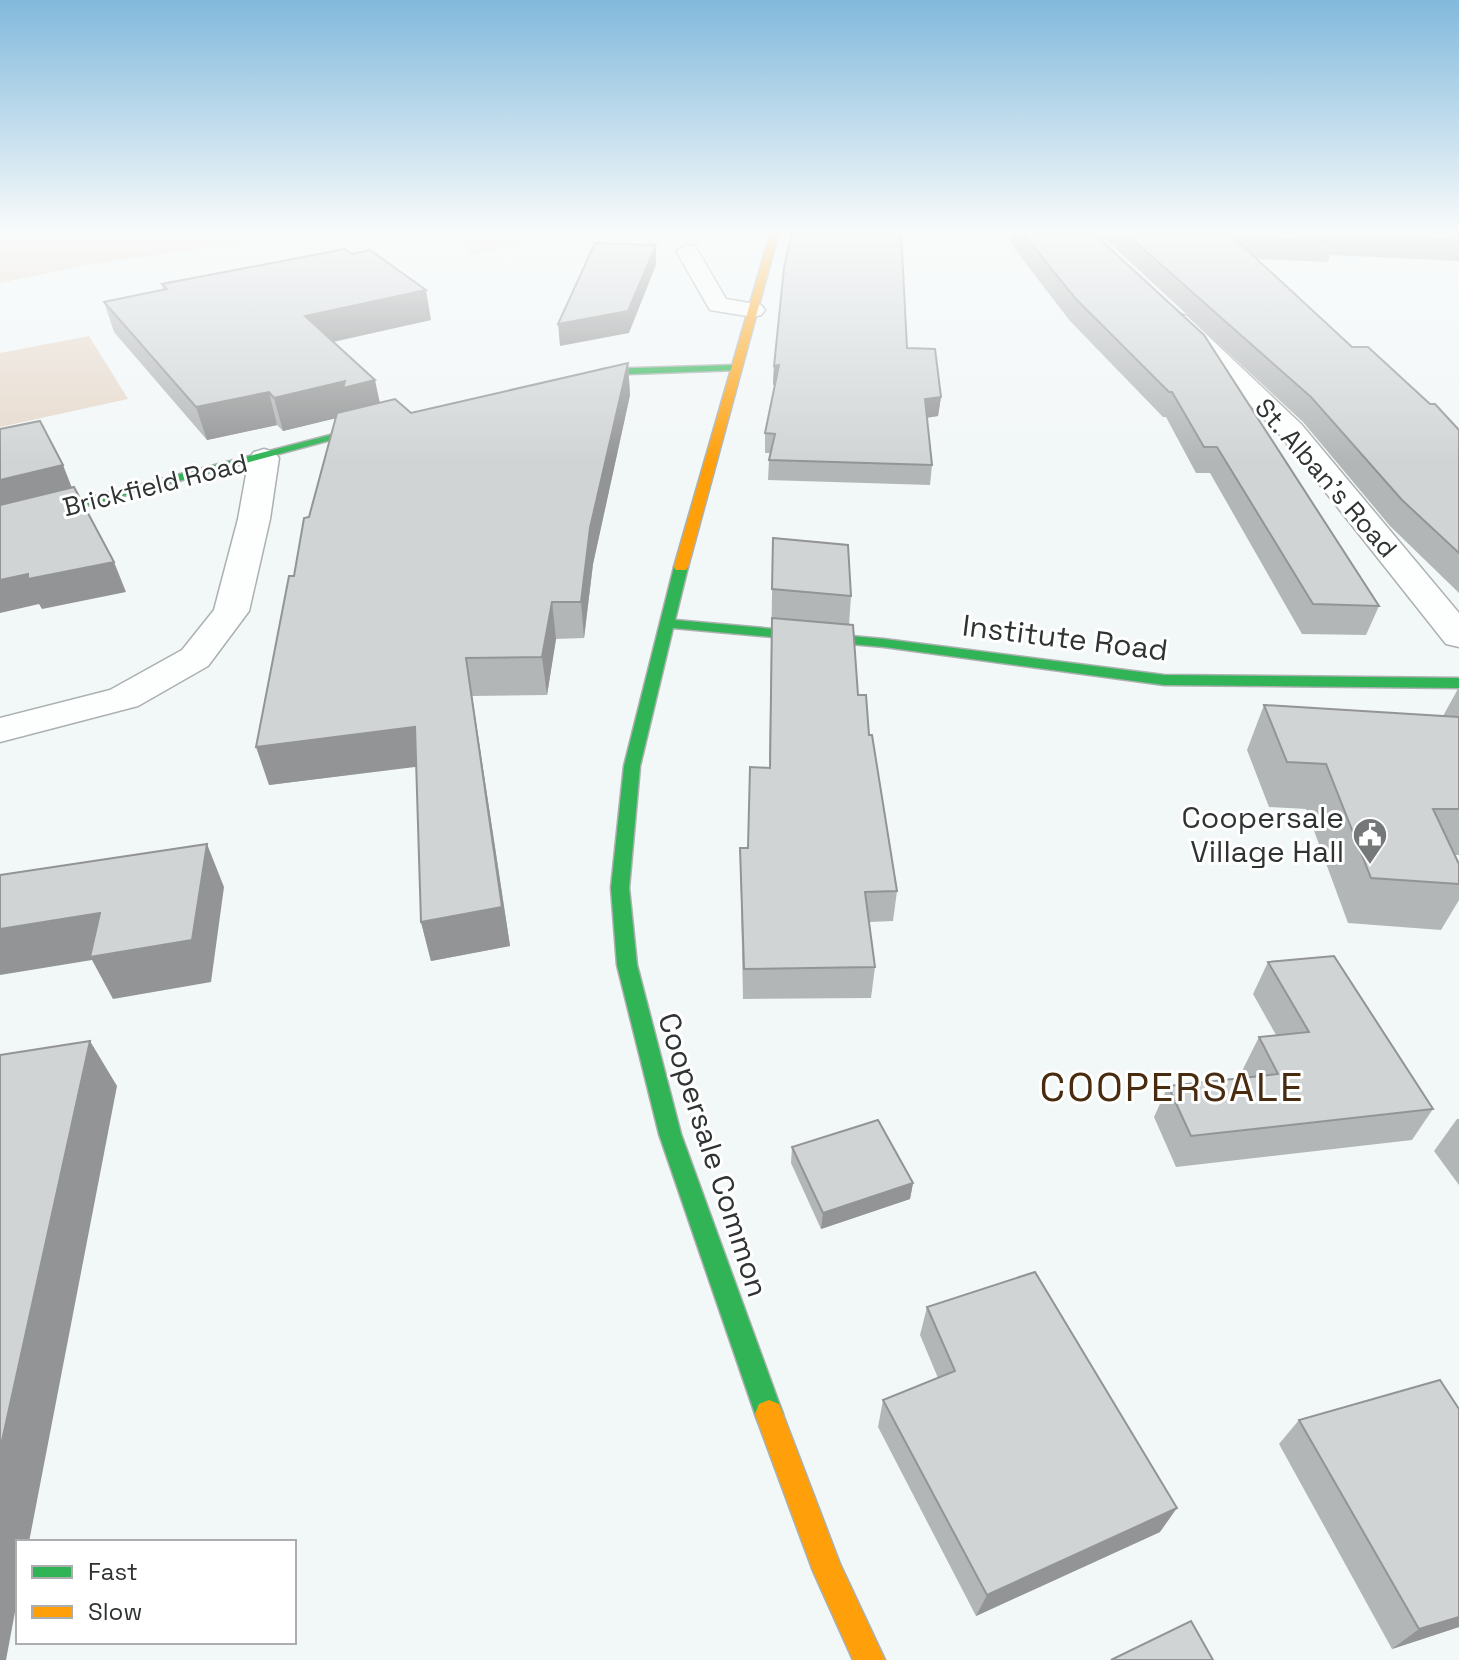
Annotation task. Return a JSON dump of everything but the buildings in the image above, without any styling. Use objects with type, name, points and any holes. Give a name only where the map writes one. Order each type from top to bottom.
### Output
[{"type":"street","points":[[742,308],[753,310]]},
{"type":"street","name":"St. Alban's Road","points":[[1166,308],[1291,430],[1459,636]]},
{"type":"street","name":"Coopersale Common","points":[[753,310],[665,623],[632,766],[620,888],[627,965],[670,1134],[781,1447],[828,1571],[869,1660]]},
{"type":"street","points":[[544,385],[604,372],[736,368]]},
{"type":"street","name":"Brickfield Road","points":[[0,525],[411,417]]},
{"type":"street","name":"Brickfield Road","points":[[0,730],[124,698],[195,658],[231,611],[254,519],[264,458]]},
{"type":"street","name":"Institute Road","points":[[665,623],[884,643],[1164,680],[1459,683]]},
{"type":"shaded area","points":[[89,336],[128,399],[0,427],[0,353]]},
{"type":"traffic: fast","points":[[568,380],[604,372],[736,368]]},
{"type":"traffic: fast","points":[[0,525],[388,423]]},
{"type":"traffic: fast","points":[[681,567],[632,766],[620,888],[627,965],[670,1134],[769,1414]]},
{"type":"traffic: fast","points":[[665,623],[884,643],[1164,680],[1459,683]]},
{"type":"traffic: slow","points":[[681,567],[753,308]]},
{"type":"traffic: slow","points":[[769,1414],[828,1571],[869,1660]]},
{"type":"place","name":"Coopersale Village Hall","points":[[1370,866]]},
{"type":"district","name":"COOPERSALE","points":[[1172,1087]]}]
